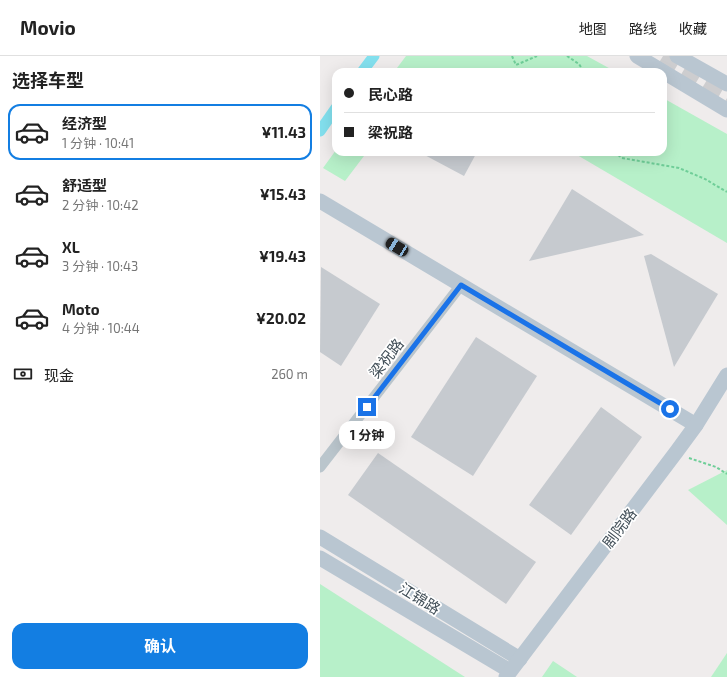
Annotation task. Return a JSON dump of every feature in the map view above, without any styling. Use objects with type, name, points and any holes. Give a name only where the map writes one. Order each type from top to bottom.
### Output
[{"type":"street","points":[[637,56],[657,68]]},
{"type":"street","points":[[677,56],[727,84]]},
{"type":"street","points":[[667,74],[727,110]]},
{"type":"street","points":[[320,201],[696,425]]},
{"type":"street","name":"梁祝路","points":[[320,467],[461,285]]},
{"type":"street","name":"剧院路","points":[[508,674],[696,425],[727,375]]},
{"type":"street","name":"江锦路","points":[[320,537],[520,659]]},
{"type":"street","name":"江锦路","points":[[320,558],[508,674]]},
{"type":"path","points":[[512,56],[516,65],[537,56]]},
{"type":"path","points":[[567,56],[579,64],[582,68]]},
{"type":"path","points":[[619,156],[622,158],[679,168],[727,192]]},
{"type":"path","points":[[689,458],[716,467],[727,474]]},
{"type":"green space","points":[[406,56],[587,56],[609,68],[397,68]]},
{"type":"green space","points":[[667,100],[727,134],[727,243],[579,156],[667,156]]},
{"type":"green space","points":[[332,156],[364,156],[345,181],[323,168]]},
{"type":"green space","points":[[727,470],[727,525],[688,490]]},
{"type":"green space","points":[[320,584],[465,677],[320,677]]},
{"type":"green space","points":[[727,653],[727,677],[711,677]]},
{"type":"green space","points":[[553,661],[577,677],[542,677]]},
{"type":"building","points":[[426,156],[475,156],[464,176]]},
{"type":"building","points":[[572,189],[644,235],[529,261]]},
{"type":"building","points":[[651,254],[718,294],[674,367],[644,256]]},
{"type":"building","points":[[321,267],[380,304],[341,366],[320,352]]},
{"type":"building","points":[[476,337],[537,376],[473,476],[411,437]]},
{"type":"building","points":[[601,407],[642,437],[571,535],[529,505]]},
{"type":"building","points":[[378,453],[536,562],[506,604],[348,495]]},
{"type":"waterway","points":[[365,68],[374,56]]},
{"type":"waterway","points":[[320,131],[332,114]]},
{"type":"tunnel","points":[[663,56],[718,89]]},
{"type":"tunnel","points":[[704,88],[727,101]]},
{"type":"route","points":[[367,407],[461,285],[670,409]]}]
